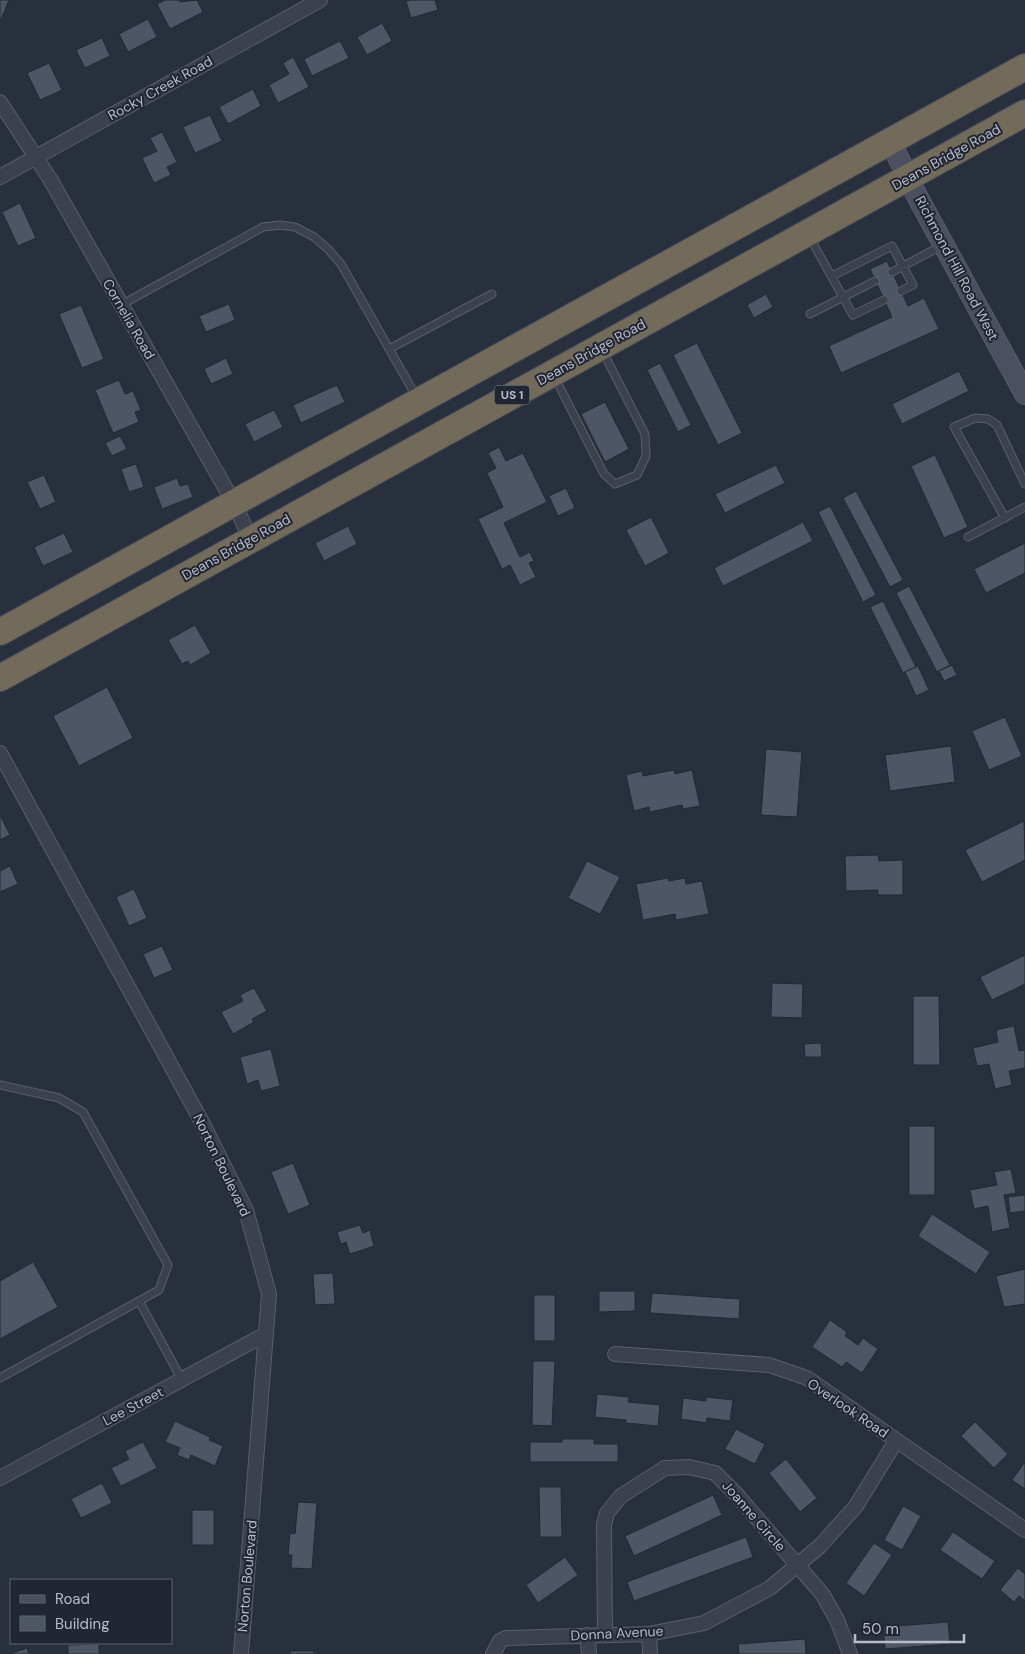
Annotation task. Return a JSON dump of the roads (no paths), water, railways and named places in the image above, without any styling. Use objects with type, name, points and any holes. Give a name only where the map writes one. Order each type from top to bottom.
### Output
[{"type":"highway","points":[[0,632],[1025,67]]},
{"type":"highway","name":"Deans Bridge Road","points":[[0,678],[1025,113]]},
{"type":"street","name":"Rocky Creek Road","points":[[0,177],[320,0]]},
{"type":"street","name":"Cornelia Road","points":[[0,102],[36,157],[121,305],[234,504],[251,540]]},
{"type":"street","name":"Richmond Hill Road West","points":[[890,142],[1025,394]]},
{"type":"street","name":"Norton Boulevard","points":[[0,754],[200,1117],[246,1210],[269,1294],[241,1654]]},
{"type":"street","name":"Lee Street","points":[[0,1478],[266,1334]]},
{"type":"street","name":"Overlook Road","points":[[615,1354],[769,1365],[807,1378],[1025,1530]]},
{"type":"street","name":"Donna Avenue","points":[[493,1654],[500,1641],[513,1637],[649,1634],[704,1623],[770,1588],[820,1546],[856,1506],[896,1441]]},
{"type":"street","name":"Joanne Circle","points":[[605,1635],[604,1524],[607,1513],[621,1496],[665,1468],[688,1467],[715,1474],[737,1495],[796,1566],[823,1595],[837,1620],[850,1654]]},
{"type":"street","points":[[649,1634],[650,1654]]},
{"type":"street","points":[[587,1635],[589,1654]]},
{"type":"lane","points":[[121,305],[263,227],[280,225],[295,227],[314,237],[341,264],[419,402]]},
{"type":"lane","points":[[807,233],[854,315],[884,300]]},
{"type":"lane","points":[[892,272],[944,245]]},
{"type":"lane","points":[[832,276],[892,246],[914,285],[901,291]]},
{"type":"lane","points":[[810,314],[876,281]]},
{"type":"lane","points":[[389,349],[492,294]]},
{"type":"lane","points":[[553,373],[604,474],[615,484],[637,475],[646,456],[645,434],[601,347]]},
{"type":"lane","points":[[1005,518],[954,427],[975,418],[988,419],[997,425],[1025,484]]},
{"type":"lane","points":[[968,537],[1025,507]]},
{"type":"lane","points":[[0,1085],[59,1098],[83,1112],[168,1265],[158,1290],[0,1378]]},
{"type":"lane","points":[[139,1301],[182,1380]]}]
